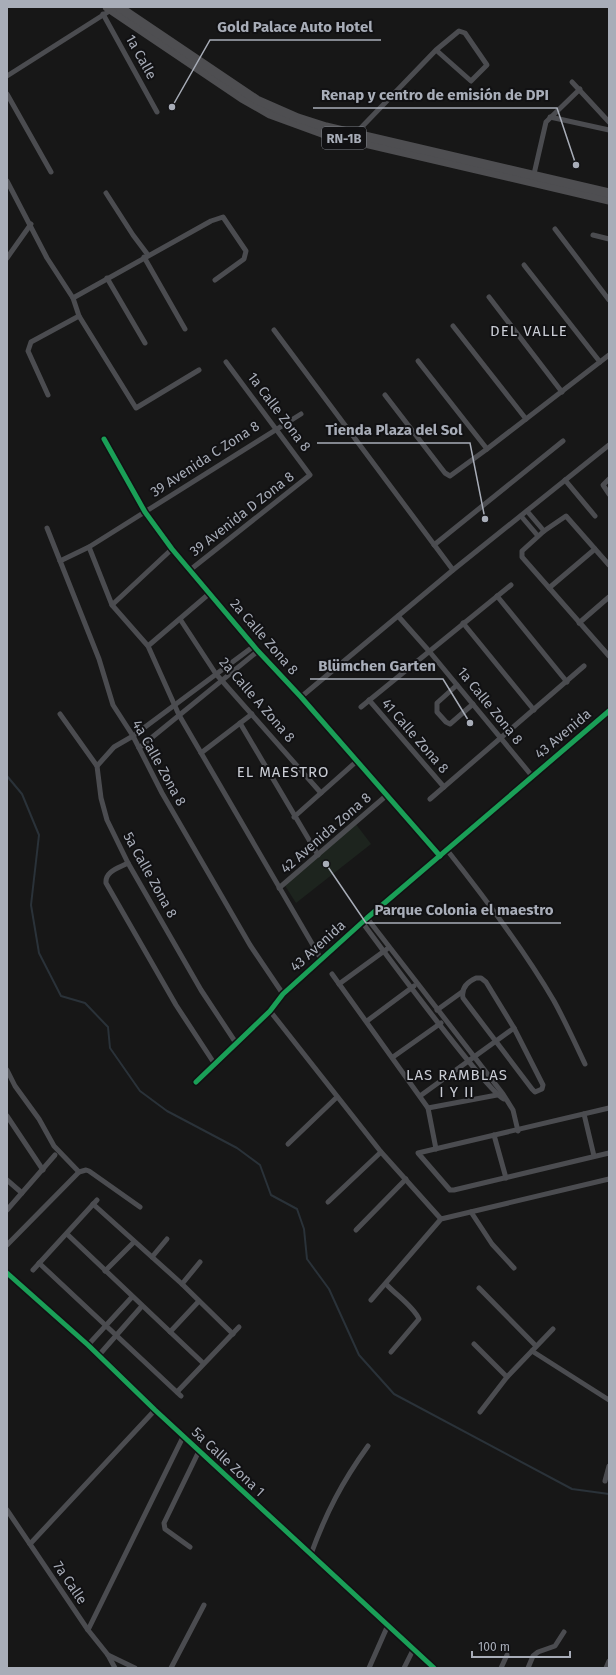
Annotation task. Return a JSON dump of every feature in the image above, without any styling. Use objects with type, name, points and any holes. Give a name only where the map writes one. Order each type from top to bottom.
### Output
[{"type":"highway","name":"RN-1B","points":[[111,9],[257,100],[298,118],[355,134],[609,192]]},
{"type":"highway","name":"RN-1B","points":[[111,9],[242,98],[270,114],[294,124],[322,133],[609,200]]},
{"type":"street","points":[[7,76],[111,9]]},
{"type":"street","name":"1a Calle","points":[[111,9],[157,112]]},
{"type":"street","points":[[355,134],[436,50],[459,31],[465,33],[487,65],[471,82],[436,50]]},
{"type":"street","points":[[572,82],[609,122]]},
{"type":"street","points":[[534,174],[546,122],[580,90]]},
{"type":"street","points":[[7,94],[51,172]]},
{"type":"street","points":[[550,117],[609,130]]},
{"type":"street","points":[[7,181],[31,224],[46,258],[73,298],[79,316],[136,408],[199,370]]},
{"type":"street","points":[[106,193],[146,256],[185,329]]},
{"type":"street","points":[[73,298],[146,256],[211,221],[223,217],[246,251],[247,255],[244,259],[215,280]]},
{"type":"street","points":[[7,258],[31,224]]},
{"type":"street","points":[[555,229],[609,300]]},
{"type":"street","points":[[593,235],[609,239]]},
{"type":"street","points":[[524,265],[600,362]]},
{"type":"street","points":[[107,278],[145,343]]},
{"type":"street","points":[[489,296],[562,392]]},
{"type":"street","points":[[48,394],[28,351],[28,347],[31,342],[79,316]]},
{"type":"street","points":[[453,326],[526,419]]},
{"type":"street","points":[[274,330],[453,570]]},
{"type":"street","points":[[385,395],[448,476],[454,474],[488,450],[609,355]]},
{"type":"street","points":[[418,361],[488,450]]},
{"type":"street","name":"1a Calle Zona 8","points":[[226,362],[309,472],[309,477]]},
{"type":"street","name":"39 Avenida C Zona 8","points":[[60,561],[89,547],[301,414]]},
{"type":"street","name":"2a Calle Zona 8","points":[[104,439],[145,512],[172,549],[258,651],[301,697],[440,856]]},
{"type":"street","points":[[434,545],[563,441]]},
{"type":"street","points":[[301,697],[453,570],[565,480],[608,448]]},
{"type":"street","name":"39 Avenida D Zona 8","points":[[190,570],[309,477]]},
{"type":"street","points":[[609,479],[603,485],[609,494]]},
{"type":"street","points":[[565,480],[595,516]]},
{"type":"street","points":[[526,511],[544,531]]},
{"type":"street","points":[[521,516],[538,536]]},
{"type":"street","points":[[609,565],[568,516],[564,516],[544,531],[522,551],[522,557],[609,656]]},
{"type":"street","name":"4a Calle Zona 8","points":[[47,528],[99,659],[113,705],[133,736],[154,780],[250,945],[283,994]]},
{"type":"street","points":[[89,547],[112,604],[148,646],[179,715],[322,959]]},
{"type":"street","name":"39 Avenida D Zona 8","points":[[112,604],[172,549]]},
{"type":"street","points":[[549,588],[595,549]]},
{"type":"street","points":[[361,708],[511,585]]},
{"type":"street","points":[[148,646],[210,593]]},
{"type":"street","points":[[497,596],[567,682]]},
{"type":"street","points":[[579,623],[609,597]]},
{"type":"street","name":"1a Calle Zona 8","points":[[398,616],[429,651],[532,776]]},
{"type":"street","name":"2a Calle A Zona 8","points":[[180,619],[222,682],[321,793]]},
{"type":"street","points":[[463,623],[534,710]]},
{"type":"street","points":[[97,766],[114,747],[133,736],[254,646]]},
{"type":"street","points":[[139,748],[222,682],[258,651]]},
{"type":"street","points":[[430,800],[584,666]]},
{"type":"street","points":[[457,685],[438,703],[437,712],[446,722],[450,724],[473,704]]},
{"type":"street","name":"41 Calle Zona 8","points":[[369,700],[444,788]]},
{"type":"street","name":"43 Avenida","points":[[196,1082],[214,1063],[270,1011],[283,994],[362,922],[609,711]]},
{"type":"street","name":"5a Calle Zona 8","points":[[60,714],[97,766],[101,798],[107,820],[128,863],[201,990],[236,1043]]},
{"type":"street","points":[[201,754],[252,714]]},
{"type":"street","points":[[240,724],[318,855]]},
{"type":"street","points":[[294,817],[357,761]]},
{"type":"street","name":"42 Avenida Zona 8","points":[[279,888],[387,796]]},
{"type":"street","points":[[447,850],[497,915],[536,972],[554,1001],[585,1064]]},
{"type":"street","points":[[128,863],[111,872],[107,877],[106,883],[176,1005],[214,1063]]},
{"type":"street","points":[[367,918],[503,1094],[504,1099]]},
{"type":"street","points":[[362,922],[468,1061],[497,1095],[504,1099],[513,1110],[518,1131]]},
{"type":"street","points":[[339,984],[389,947]]},
{"type":"street","points":[[332,974],[393,1057],[428,1108],[436,1149]]},
{"type":"street","points":[[437,1010],[462,992],[470,980],[481,978],[486,982],[514,1028],[543,1085],[539,1092],[535,1092],[532,1089],[463,998],[462,992]]},
{"type":"street","points":[[367,1021],[417,984]]},
{"type":"street","points":[[270,1011],[381,1152],[441,1219]]},
{"type":"street","points":[[393,1057],[445,1020]]},
{"type":"street","points":[[420,1096],[514,1028]]},
{"type":"street","points":[[7,1070],[15,1086],[40,1118],[54,1146],[79,1172]]},
{"type":"street","points":[[428,1108],[497,1095]]},
{"type":"street","points":[[288,1144],[337,1097]]},
{"type":"street","points":[[609,1108],[518,1131],[419,1152],[418,1154],[452,1190],[609,1153]]},
{"type":"street","points":[[584,1114],[594,1156]]},
{"type":"street","points":[[7,1116],[42,1170]]},
{"type":"street","points":[[7,1123],[18,1133]]},
{"type":"street","points":[[494,1135],[506,1178]]},
{"type":"street","points":[[328,1202],[381,1152]]},
{"type":"street","points":[[7,1210],[55,1155]]},
{"type":"street","points":[[7,1245],[79,1172],[83,1170],[89,1171],[140,1207]]},
{"type":"street","points":[[356,1230],[406,1179]]},
{"type":"street","points":[[370,1300],[386,1284],[441,1219],[609,1179]]},
{"type":"street","points":[[7,1180],[22,1193]]},
{"type":"street","points":[[33,1270],[95,1202],[134,1242],[182,1284],[233,1334]]},
{"type":"street","points":[[471,1212],[492,1244],[514,1268]]},
{"type":"street","points":[[67,1234],[203,1363]]},
{"type":"street","points":[[152,1257],[167,1239]]},
{"type":"street","points":[[105,1271],[134,1242]]},
{"type":"street","points":[[182,1284],[200,1262]]},
{"type":"street","points":[[40,1263],[105,1326],[181,1396]]},
{"type":"street","name":"5a Calle Zona 1","points":[[7,1273],[99,1355],[155,1410],[434,1668]]},
{"type":"street","points":[[386,1284],[398,1297],[410,1306],[419,1319],[391,1352]]},
{"type":"street","points":[[479,1288],[536,1346]]},
{"type":"street","points":[[88,1345],[132,1297]]},
{"type":"street","points":[[170,1332],[199,1301]]},
{"type":"street","points":[[99,1355],[142,1306]]},
{"type":"street","points":[[177,1392],[203,1363],[239,1327]]},
{"type":"street","points":[[480,1412],[507,1377],[553,1329]]},
{"type":"street","points":[[474,1344],[507,1377]]},
{"type":"street","points":[[532,1351],[609,1400]]},
{"type":"street","points":[[30,1544],[155,1410]]},
{"type":"street","points":[[88,1630],[184,1437]]},
{"type":"street","points":[[311,1554],[330,1507],[350,1472],[368,1446]]},
{"type":"street","points":[[190,1547],[165,1529],[164,1523],[199,1450]]},
{"type":"street","points":[[605,1481],[609,1466]]},
{"type":"street","name":"7a Calle","points":[[7,1510],[88,1630],[108,1655],[114,1668]]},
{"type":"street","points":[[171,1668],[204,1605]]},
{"type":"street","points":[[369,1668],[388,1624]]},
{"type":"street","points":[[528,1668],[533,1656],[543,1649],[555,1646],[564,1632]]},
{"type":"street","points":[[404,1668],[414,1648]]},
{"type":"street","points":[[108,1655],[135,1668]]},
{"type":"street","points":[[501,1668],[507,1656]]},
{"type":"street","points":[[606,1668],[609,1661]]},
{"type":"shaded area","points":[[355,823],[371,844],[296,903],[284,884]]},
{"type":"waterway","points":[[7,776],[22,794],[39,835],[31,905],[39,953],[61,996],[85,1003],[108,1027],[110,1048],[140,1091],[167,1111],[237,1148],[260,1165],[271,1195],[297,1209],[304,1229],[307,1259],[329,1289],[359,1355],[394,1394],[572,1489],[609,1494]]},
{"type":"cycle path","points":[[104,439],[145,512],[172,549],[258,651],[301,697],[440,856]]},
{"type":"cycle path","points":[[196,1082],[270,1011],[283,994],[367,918],[609,711]]},
{"type":"cycle path","points":[[7,1273],[88,1345],[155,1410],[434,1668]]},
{"type":"place","name":"Gold Palace Auto Hotel","points":[[172,107]]},
{"type":"place","name":"Renap y centro de emisión de DPI","points":[[576,165]]},
{"type":"place","name":"Tienda Plaza del Sol","points":[[485,519]]},
{"type":"place","name":"Blümchen Garten","points":[[470,723]]},
{"type":"place","name":"Parque Colonia el maestro","points":[[326,864]]},
{"type":"district","name":"DEL VALLE","points":[[529,331]]},
{"type":"district","name":"EL MAESTRO","points":[[283,772]]},
{"type":"district","name":"LAS RAMBLAS I Y II","points":[[457,1084]]}]
